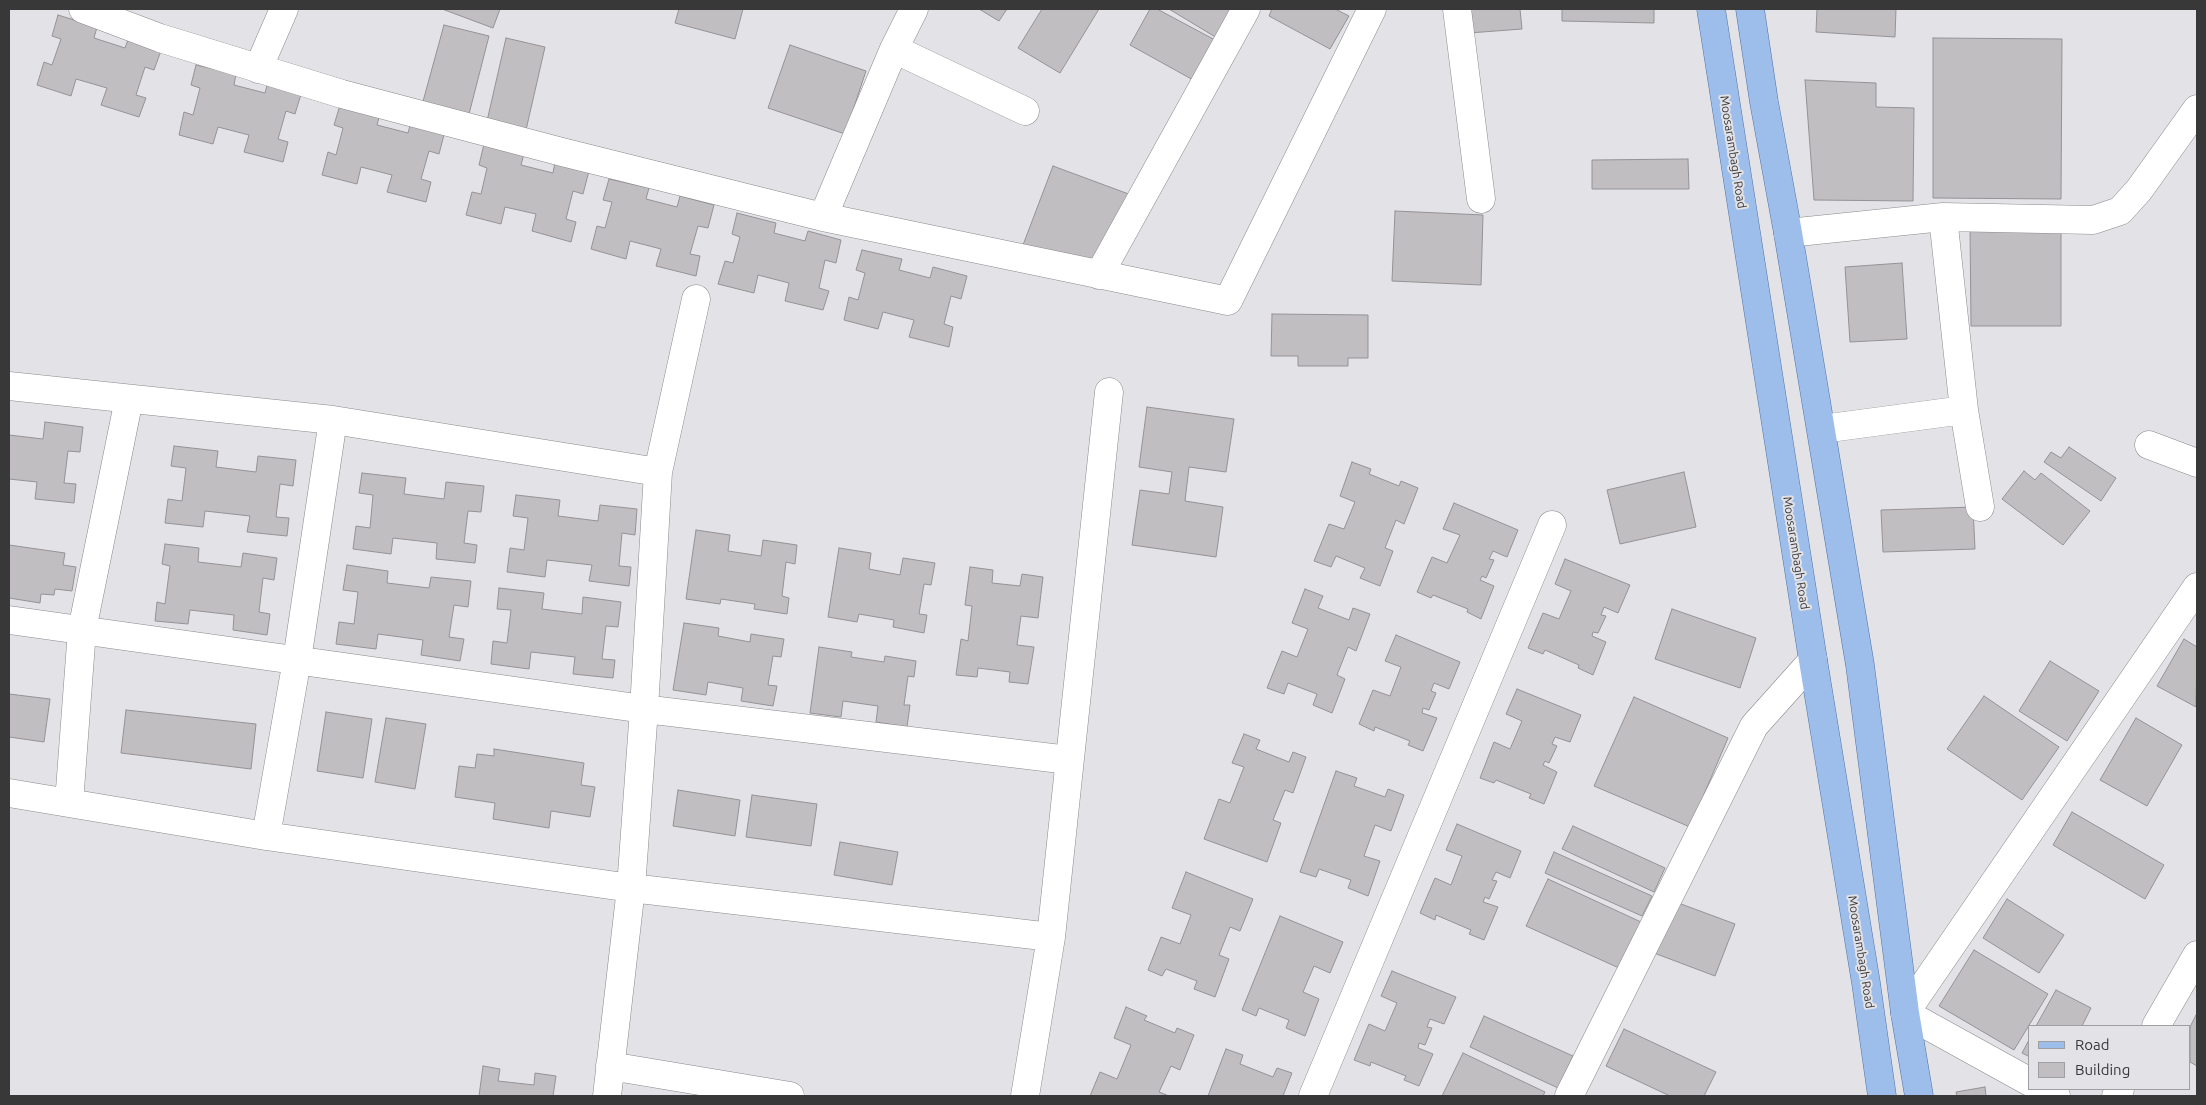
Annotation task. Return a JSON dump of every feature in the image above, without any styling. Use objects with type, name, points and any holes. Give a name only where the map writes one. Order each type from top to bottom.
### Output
[{"type":"main road","name":"Moosarambagh Road","points":[[1711,9],[1813,660],[1866,983],[1882,1096]]},
{"type":"main road","points":[[1750,9],[1764,102],[1822,429],[1860,665],[1906,1013],[1919,1096]]},
{"type":"street","points":[[83,9],[160,38],[258,69],[342,94],[562,152],[823,217],[1228,301],[1369,10]]},
{"type":"street","points":[[258,69],[284,9]]},
{"type":"street","points":[[1100,275],[1246,9]]},
{"type":"street","points":[[1458,9],[1480,199]]},
{"type":"street","points":[[823,217],[894,48],[906,11]]},
{"type":"street","points":[[894,48],[1025,111]]},
{"type":"street","points":[[1788,233],[1943,217],[2093,220],[2120,211],[2139,190],[2197,109]]},
{"type":"street","points":[[1943,217],[1964,410],[1980,507]]},
{"type":"street","points":[[607,1096],[631,888],[658,472],[696,298]]},
{"type":"street","points":[[9,386],[333,420],[658,472]]},
{"type":"street","points":[[1025,1096],[1051,937],[1109,392]]},
{"type":"street","points":[[69,803],[82,630],[129,399]]},
{"type":"street","points":[[1822,429],[1964,410]]},
{"type":"street","points":[[266,836],[296,660],[333,420]]},
{"type":"street","points":[[2149,445],[2197,463]]},
{"type":"street","points":[[1313,1096],[1552,525]]},
{"type":"street","points":[[2028,1081],[1906,1013],[2197,587]]},
{"type":"street","points":[[9,620],[644,709],[1069,760]]},
{"type":"street","points":[[1569,1096],[1754,726],[1813,660]]},
{"type":"street","points":[[9,794],[266,836],[631,888],[1051,937]]},
{"type":"street","points":[[2157,1025],[2197,955]]},
{"type":"street","points":[[610,1066],[790,1096]]},
{"type":"street","points":[[2044,1090],[2056,1096]]},
{"type":"building","points":[[442,9],[500,9],[493,28]]},
{"type":"building","points":[[679,9],[743,9],[735,39],[675,23]]},
{"type":"building","points":[[979,9],[1007,9],[999,21]]},
{"type":"building","points":[[1042,9],[1099,9],[1060,73],[1018,48]]},
{"type":"building","points":[[1150,9],[1157,9],[1217,41],[1195,81],[1130,45]]},
{"type":"building","points":[[1169,9],[1235,9],[1217,38]]},
{"type":"building","points":[[1272,9],[1335,9],[1349,16],[1330,49],[1269,16]]},
{"type":"building","points":[[1467,9],[1520,9],[1522,29],[1469,33]]},
{"type":"building","points":[[1562,9],[1654,9],[1654,23],[1562,21]]},
{"type":"building","points":[[1817,9],[1896,9],[1895,37],[1816,32]]},
{"type":"building","points":[[58,15],[97,27],[94,38],[125,48],[129,37],[162,48],[154,70],[145,67],[136,95],[146,98],[139,117],[101,105],[107,88],[76,79],[71,96],[37,85],[44,62],[52,65],[61,39],[52,36]]},
{"type":"building","points":[[444,25],[489,36],[468,118],[422,105]]},
{"type":"building","points":[[506,38],[545,47],[526,130],[487,121]]},
{"type":"building","points":[[1933,38],[2062,39],[2061,199],[1933,198]]},
{"type":"building","points":[[790,45],[866,71],[845,134],[768,108]]},
{"type":"building","points":[[196,65],[236,74],[234,85],[265,93],[268,82],[302,91],[295,114],[286,111],[278,139],[288,142],[283,162],[244,152],[249,135],[218,127],[213,144],[179,135],[184,112],[193,115],[200,88],[191,85]]},
{"type":"building","points":[[1805,80],[1876,83],[1876,107],[1914,108],[1913,201],[1814,200]]},
{"type":"building","points":[[340,105],[380,114],[377,125],[408,133],[411,122],[445,131],[439,154],[429,151],[421,179],[431,182],[426,202],[387,192],[392,175],[361,167],[357,184],[322,175],[328,152],[336,155],[343,128],[334,125]]},
{"type":"building","points":[[484,144],[524,154],[521,165],[553,173],[555,162],[589,171],[583,194],[573,191],[566,219],[576,222],[571,242],[532,231],[536,214],[505,207],[501,224],[466,215],[472,192],[481,194],[487,168],[479,165]]},
{"type":"building","points":[[1688,159],[1689,189],[1592,189],[1592,160]]},
{"type":"building","points":[[1053,166],[1134,196],[1103,267],[1023,245]]},
{"type":"building","points":[[609,179],[649,188],[646,199],[677,207],[680,196],[714,205],[708,228],[698,226],[690,254],[700,256],[696,276],[656,266],[661,249],[630,241],[626,259],[591,249],[597,226],[605,228],[612,202],[603,200]]},
{"type":"building","points":[[1395,211],[1483,215],[1481,285],[1392,281]]},
{"type":"building","points":[[737,213],[776,223],[774,233],[805,241],[808,231],[841,240],[836,263],[825,260],[819,288],[829,291],[823,310],[785,301],[789,283],[758,275],[754,293],[718,284],[725,261],[733,263],[740,237],[732,234]]},
{"type":"building","points":[[1970,226],[2061,226],[2061,326],[1971,326]]},
{"type":"building","points":[[862,250],[902,259],[899,270],[930,278],[933,267],[967,276],[961,299],[951,296],[944,324],[953,327],[949,347],[909,337],[914,320],[883,312],[878,329],[844,320],[849,297],[858,300],[865,273],[856,270]]},
{"type":"building","points":[[1902,263],[1907,339],[1850,342],[1845,267]]},
{"type":"building","points":[[1272,314],[1368,315],[1368,358],[1348,358],[1348,366],[1298,366],[1298,356],[1271,356]]},
{"type":"building","points":[[1147,407],[1234,419],[1226,472],[1189,467],[1185,501],[1223,507],[1216,557],[1132,545],[1140,490],[1169,494],[1172,472],[1139,467]]},
{"type":"building","points":[[45,422],[83,427],[80,452],[68,451],[64,483],[76,484],[74,503],[35,499],[37,482],[9,479],[9,435],[43,439]]},
{"type":"building","points":[[174,446],[218,451],[216,467],[256,472],[258,456],[296,460],[293,486],[280,484],[276,517],[289,518],[287,536],[247,532],[250,516],[205,511],[203,527],[165,523],[168,499],[182,501],[186,468],[171,466]]},
{"type":"building","points":[[2069,447],[2116,478],[2101,501],[2044,462],[2051,452],[2061,458]]},
{"type":"building","points":[[1352,462],[1371,469],[1369,474],[1399,486],[1401,481],[1418,488],[1404,524],[1396,520],[1385,548],[1393,551],[1380,586],[1360,578],[1365,568],[1336,556],[1331,567],[1314,561],[1329,524],[1344,529],[1355,502],[1340,496]]},
{"type":"building","points":[[2024,471],[2035,480],[2041,473],[2090,511],[2063,545],[2002,499]]},
{"type":"building","points":[[1684,472],[1696,527],[1620,544],[1607,490]]},
{"type":"building","points":[[362,473],[406,478],[404,494],[444,499],[446,482],[484,486],[481,512],[468,511],[464,543],[477,545],[475,563],[436,559],[437,543],[393,538],[391,554],[353,549],[356,526],[370,528],[373,495],[359,493]]},
{"type":"building","points":[[516,495],[560,500],[558,516],[598,521],[600,505],[637,509],[635,535],[622,533],[619,566],[631,567],[629,586],[589,581],[592,565],[547,560],[545,577],[507,572],[510,548],[524,550],[528,518],[513,516]]},
{"type":"building","points":[[1454,503],[1518,530],[1507,557],[1493,551],[1489,559],[1494,560],[1486,578],[1482,576],[1480,580],[1494,586],[1481,619],[1467,612],[1468,609],[1433,595],[1431,598],[1417,592],[1432,557],[1447,563],[1460,535],[1443,529]]},
{"type":"building","points":[[1973,507],[1975,549],[1883,552],[1881,510]]},
{"type":"building","points":[[696,530],[730,535],[728,551],[761,556],[763,540],[797,545],[795,564],[786,562],[782,596],[789,598],[787,614],[754,609],[755,604],[721,599],[720,604],[686,599]]},
{"type":"building","points":[[165,544],[199,548],[198,562],[241,567],[243,553],[277,558],[274,580],[263,578],[259,612],[270,614],[267,635],[233,630],[234,615],[190,610],[188,624],[155,621],[157,602],[165,604],[170,566],[162,564]]},
{"type":"building","points":[[9,545],[65,553],[63,565],[76,567],[72,591],[55,589],[54,595],[41,594],[40,603],[9,598]]},
{"type":"building","points":[[839,548],[871,553],[869,569],[900,575],[903,558],[935,563],[931,585],[924,584],[919,614],[927,615],[924,633],[893,627],[894,620],[859,614],[857,622],[828,617]]},
{"type":"building","points":[[1565,559],[1630,585],[1618,613],[1604,607],[1601,615],[1606,616],[1598,633],[1593,632],[1592,636],[1606,642],[1593,675],[1578,668],[1579,665],[1545,650],[1543,654],[1528,648],[1543,613],[1559,619],[1571,591],[1555,584]]},
{"type":"building","points":[[347,565],[388,571],[387,583],[429,588],[431,577],[471,581],[468,607],[454,605],[449,637],[464,639],[460,661],[421,655],[423,640],[378,634],[376,649],[336,644],[339,622],[354,624],[358,592],[343,590]]},
{"type":"building","points":[[970,567],[993,570],[992,583],[1020,586],[1022,574],[1043,577],[1038,618],[1021,616],[1017,645],[1034,647],[1028,684],[1009,682],[1010,672],[978,668],[977,677],[956,675],[961,639],[968,641],[972,606],[965,605]]},
{"type":"building","points":[[499,588],[544,593],[542,609],[582,614],[583,597],[621,602],[618,627],[606,626],[602,659],[615,660],[613,678],[573,674],[575,657],[531,652],[529,669],[491,664],[493,641],[507,643],[511,610],[497,609]]},
{"type":"building","points":[[1305,589],[1323,596],[1318,608],[1349,620],[1353,608],[1370,614],[1356,651],[1348,647],[1337,675],[1345,679],[1332,713],[1313,705],[1317,694],[1288,683],[1284,694],[1267,688],[1282,651],[1297,657],[1308,629],[1292,623]]},
{"type":"building","points":[[1672,609],[1756,638],[1740,688],[1655,659]]},
{"type":"building","points":[[684,623],[719,628],[718,636],[750,642],[751,634],[784,639],[781,657],[773,656],[768,685],[777,686],[773,706],[741,701],[743,688],[708,682],[706,695],[673,690]]},
{"type":"building","points":[[1396,635],[1460,662],[1449,689],[1434,683],[1431,691],[1436,693],[1429,710],[1423,708],[1422,713],[1437,718],[1423,751],[1408,745],[1410,741],[1375,727],[1374,731],[1359,724],[1373,690],[1390,696],[1401,667],[1385,661]]},
{"type":"building","points":[[2184,639],[2197,647],[2196,707],[2157,686]]},
{"type":"building","points":[[819,647],[852,652],[851,657],[884,662],[885,656],[916,661],[914,677],[908,676],[904,705],[910,705],[907,727],[876,722],[878,706],[843,701],[841,717],[810,713]]},
{"type":"building","points":[[2050,661],[2099,691],[2067,741],[2019,711]]},
{"type":"building","points":[[1517,689],[1581,715],[1570,742],[1555,737],[1552,744],[1557,746],[1549,763],[1545,761],[1543,765],[1557,772],[1544,804],[1529,798],[1531,794],[1496,780],[1494,783],[1480,778],[1494,742],[1510,749],[1522,721],[1506,714]]},
{"type":"building","points":[[9,694],[50,699],[44,742],[9,737]]},
{"type":"building","points":[[1984,696],[2059,747],[2022,800],[1947,749]]},
{"type":"building","points":[[1634,697],[1728,738],[1690,827],[1594,786]]},
{"type":"building","points":[[126,710],[256,724],[251,769],[121,753]]},
{"type":"building","points":[[326,712],[372,719],[363,778],[317,771]]},
{"type":"building","points":[[386,718],[426,724],[415,789],[375,782]]},
{"type":"building","points":[[2136,718],[2182,745],[2147,806],[2100,780]]},
{"type":"building","points":[[1244,734],[1260,740],[1256,749],[1289,762],[1293,752],[1306,757],[1293,793],[1285,790],[1273,820],[1281,823],[1267,862],[1204,839],[1219,799],[1230,803],[1244,767],[1232,763]]},
{"type":"building","points":[[494,749],[584,763],[581,785],[595,787],[590,817],[551,811],[549,828],[493,819],[495,803],[455,797],[459,766],[475,768],[477,754],[494,756]]},
{"type":"building","points":[[1336,771],[1357,778],[1354,786],[1385,797],[1388,789],[1404,795],[1391,831],[1375,825],[1364,856],[1380,861],[1368,896],[1348,888],[1351,880],[1319,869],[1316,877],[1300,872]]},
{"type":"building","points":[[678,790],[740,800],[735,836],[673,826]]},
{"type":"building","points":[[752,795],[817,804],[811,846],[746,837]]},
{"type":"building","points":[[2072,812],[2164,865],[2145,899],[2053,845]]},
{"type":"building","points":[[1457,824],[1521,851],[1510,878],[1496,872],[1492,880],[1497,881],[1489,899],[1485,897],[1483,902],[1498,907],[1484,940],[1469,934],[1471,930],[1436,915],[1435,920],[1420,913],[1435,878],[1451,885],[1462,856],[1446,850]]},
{"type":"building","points":[[1573,826],[1665,868],[1654,892],[1562,849]]},
{"type":"building","points":[[840,842],[898,852],[892,885],[834,875]]},
{"type":"building","points":[[1554,852],[1652,896],[1642,916],[1545,873]]},
{"type":"building","points":[[1186,872],[1253,899],[1240,931],[1230,927],[1219,955],[1229,959],[1215,997],[1194,989],[1197,981],[1166,969],[1162,976],[1148,970],[1161,937],[1180,944],[1191,915],[1172,908]]},
{"type":"building","points":[[1548,879],[1641,922],[1619,968],[1526,926]]},
{"type":"building","points":[[2007,899],[2064,935],[2039,973],[1983,938]]},
{"type":"building","points":[[1673,901],[1735,924],[1715,976],[1654,953]]},
{"type":"building","points":[[1280,916],[1343,942],[1330,973],[1314,966],[1303,992],[1319,999],[1305,1036],[1286,1028],[1289,1020],[1259,1008],[1256,1016],[1242,1010]]},
{"type":"building","points":[[1974,950],[2048,994],[2014,1050],[1939,1006]]},
{"type":"building","points":[[1392,971],[1456,997],[1444,1024],[1430,1019],[1427,1027],[1432,1028],[1425,1045],[1419,1043],[1418,1048],[1433,1054],[1419,1086],[1404,1080],[1406,1076],[1371,1062],[1370,1066],[1354,1060],[1369,1024],[1385,1031],[1397,1003],[1381,996]]},
{"type":"building","points":[[2056,990],[2091,1008],[2082,1025],[2037,1025]]},
{"type":"building","points":[[1126,1007],[1147,1016],[1144,1020],[1175,1033],[1177,1028],[1194,1035],[1180,1070],[1171,1066],[1159,1092],[1169,1096],[1090,1096],[1100,1072],[1117,1079],[1131,1045],[1114,1038]]},
{"type":"building","points":[[2197,1013],[2197,1066],[2191,1063],[2191,1025]]},
{"type":"building","points":[[1484,1016],[1573,1056],[1558,1088],[1470,1047]]},
{"type":"building","points":[[1624,1029],[1716,1072],[1704,1096],[1670,1096],[1606,1066]]},
{"type":"building","points":[[2028,1042],[2028,1056],[2022,1053]]},
{"type":"building","points":[[1226,1049],[1243,1055],[1240,1064],[1273,1077],[1277,1068],[1292,1073],[1283,1096],[1208,1096]]},
{"type":"building","points":[[1463,1053],[1545,1092],[1543,1096],[1442,1096]]},
{"type":"building","points":[[483,1066],[500,1069],[498,1081],[534,1085],[535,1073],[556,1076],[553,1096],[479,1096]]},
{"type":"building","points":[[1985,1087],[1986,1096],[1957,1096],[1956,1092]]}]
